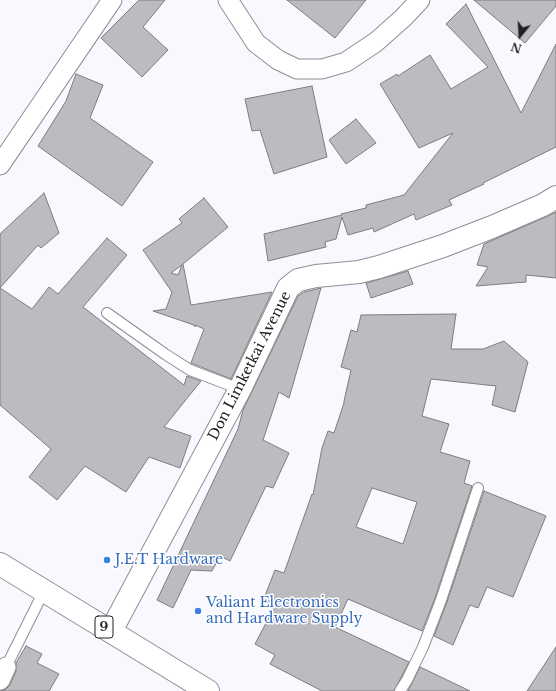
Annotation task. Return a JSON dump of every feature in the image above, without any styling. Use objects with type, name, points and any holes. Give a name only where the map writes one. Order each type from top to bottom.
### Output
[{"type":"main road","name":"Don Limketkai Avenue","points":[[111,632],[240,389],[288,288],[298,280],[316,276],[359,272],[379,268],[492,227],[542,205],[556,197]]},
{"type":"main road","name":"9","points":[[0,564],[111,632],[186,685],[208,691]]},
{"type":"street","points":[[0,165],[112,0]]},
{"type":"street","points":[[228,0],[256,43],[278,60],[297,69],[322,68],[346,62],[376,42],[403,18],[420,0]]},
{"type":"lane","points":[[107,313],[190,370],[240,389]]},
{"type":"lane","points":[[400,691],[423,647],[441,600],[478,488]]},
{"type":"lane","points":[[3,673],[44,591]]},
{"type":"building","points":[[139,0],[165,0],[143,27],[168,50],[142,77],[101,38]]},
{"type":"building","points":[[287,0],[366,0],[335,38]]},
{"type":"building","points":[[474,0],[556,0],[556,6],[525,43]]},
{"type":"building","points":[[466,4],[521,113],[556,44],[556,147],[449,200],[452,205],[416,220],[414,214],[374,232],[373,228],[348,235],[342,217],[336,239],[325,242],[326,247],[268,261],[264,234],[342,215],[341,214],[366,208],[366,205],[404,195],[453,133],[419,148],[380,84],[397,74],[398,76],[430,55],[451,89],[488,67],[446,24]]},
{"type":"building","points":[[76,74],[103,85],[90,118],[153,162],[122,206],[38,146],[66,101]]},
{"type":"building","points":[[312,86],[327,157],[274,174],[260,130],[252,131],[245,99]]},
{"type":"building","points":[[356,119],[376,143],[346,164],[329,140]]},
{"type":"building","points":[[44,193],[59,233],[41,248],[38,245],[0,288],[0,234]]},
{"type":"building","points":[[204,198],[228,227],[183,264],[191,305],[272,292],[231,379],[191,363],[204,329],[153,311],[166,309],[172,292],[143,250],[182,223],[179,219]],"holes":[[[182,265],[178,275],[171,273]]]},
{"type":"building","points":[[556,212],[556,278],[526,275],[526,282],[476,286],[488,267],[477,265],[484,244]]},
{"type":"building","points":[[107,238],[127,255],[83,307],[184,385],[187,376],[201,381],[164,427],[191,436],[180,468],[149,457],[126,492],[85,466],[57,500],[29,477],[51,449],[0,405],[0,288],[32,309],[49,287],[58,294]]},
{"type":"building","points":[[408,271],[413,284],[371,298],[366,283]]},
{"type":"building","points":[[321,288],[289,398],[279,392],[263,440],[289,453],[273,488],[266,486],[230,561],[220,556],[212,571],[191,570],[173,608],[157,600],[238,429],[243,410],[298,296],[304,292]]},
{"type":"building","points":[[456,314],[451,349],[483,349],[504,341],[528,362],[515,412],[492,405],[496,386],[431,379],[422,416],[449,424],[440,452],[470,461],[464,483],[472,486],[435,598],[422,631],[348,599],[335,627],[409,662],[394,691],[322,691],[270,664],[275,655],[255,644],[275,606],[263,601],[275,570],[284,573],[312,494],[313,495],[322,448],[328,431],[334,433],[344,403],[351,370],[341,367],[351,330],[357,332],[361,315]],"holes":[[[372,488],[417,502],[403,544],[356,527]]]},
{"type":"building","points":[[484,491],[546,516],[513,597],[487,587],[478,608],[470,605],[453,645],[434,636],[447,602]]},
{"type":"building","points":[[26,646],[42,654],[37,663],[59,674],[49,691],[0,691],[6,689],[10,685],[16,671],[16,663]]},
{"type":"building","points":[[556,647],[556,691],[527,691]]},
{"type":"building","points":[[420,667],[470,691],[408,691]]},
{"type":"place","name":"J.E.T Hardware","points":[[107,560]]},
{"type":"place","name":"Valiant Electronics and Hardware Supply","points":[[198,611]]}]
